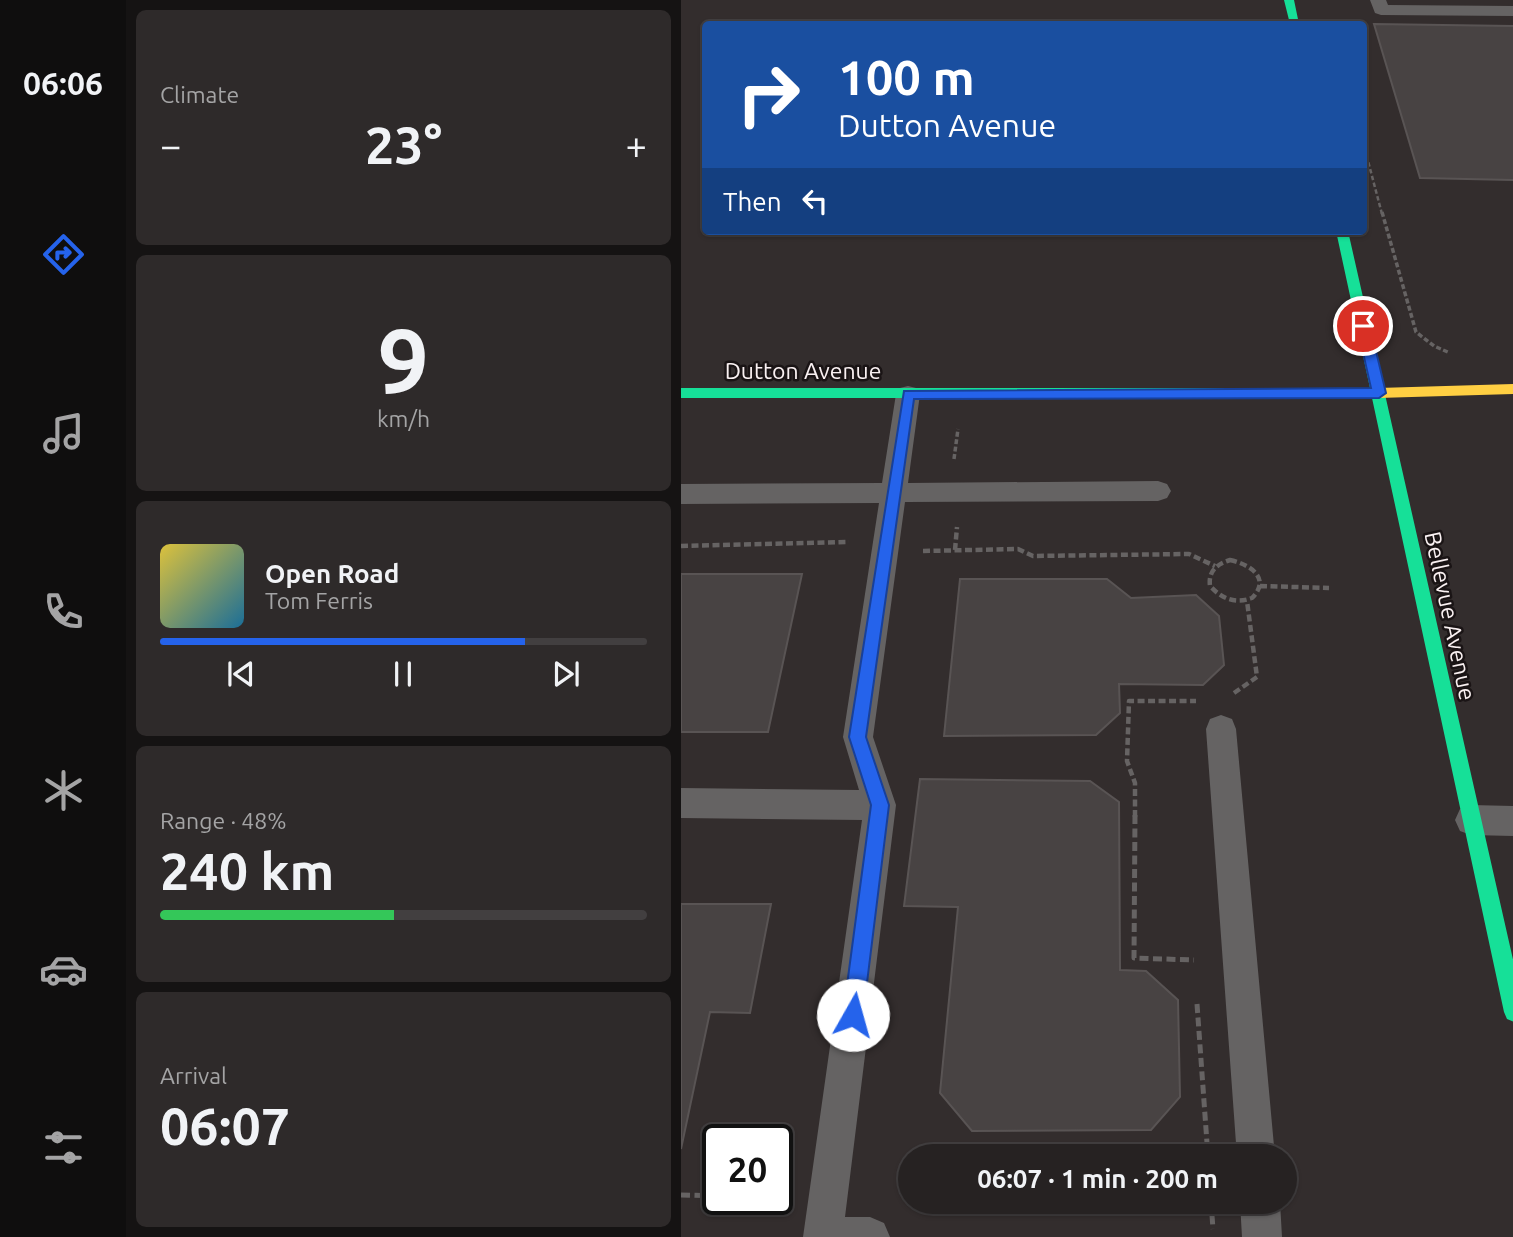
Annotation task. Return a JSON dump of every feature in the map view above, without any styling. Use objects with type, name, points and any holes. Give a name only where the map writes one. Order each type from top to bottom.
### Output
[{"type":"street","points":[[1289,0],[1294,21]]},
{"type":"street","name":"Bellevue Avenue","points":[[1343,235],[1513,1007]]},
{"type":"street","name":"Dutton Avenue","points":[[681,393],[1379,393],[1513,389]]},
{"type":"lane","points":[[1378,0],[1382,10],[1513,11]]},
{"type":"lane","points":[[870,1237],[824,1237],[880,805],[858,737],[908,394]]},
{"type":"lane","points":[[681,494],[1158,491]]},
{"type":"lane","points":[[1215,715],[1255,1144]]},
{"type":"lane","points":[[681,803],[880,805]]},
{"type":"lane","points":[[1471,820],[1513,821]]},
{"type":"lane","points":[[1261,1214],[1262,1237]]},
{"type":"path","points":[[1367,157],[1406,303],[1417,332],[1434,346],[1454,354]]},
{"type":"path","points":[[953,470],[959,425]]},
{"type":"path","points":[[955,550],[957,519]]},
{"type":"path","points":[[681,546],[851,542]]},
{"type":"path","points":[[920,551],[1018,549],[1033,555],[1189,554],[1215,566]]},
{"type":"path","points":[[1230,560],[1246,563],[1258,573],[1260,586],[1258,592],[1247,601],[1229,602],[1214,593],[1208,579],[1215,566],[1230,560]]},
{"type":"path","points":[[1260,586],[1329,588]]},
{"type":"path","points":[[1230,695],[1257,677],[1247,601]]},
{"type":"path","points":[[1195,971],[1194,958],[1134,958],[1135,783],[1127,761],[1129,701],[1215,715]]},
{"type":"path","points":[[1197,997],[1207,1144]]},
{"type":"path","points":[[681,1195],[702,1196]]},
{"type":"path","points":[[1212,1214],[1213,1237]]},
{"type":"building","points":[[1374,24],[1514,26],[1514,180],[1420,178]]},
{"type":"building","points":[[681,574],[802,574],[768,732],[681,732]]},
{"type":"building","points":[[960,579],[1107,579],[1131,598],[1196,595],[1219,616],[1224,665],[1203,685],[1119,684],[1120,713],[1096,735],[944,736]]},
{"type":"building","points":[[920,779],[1090,781],[1119,802],[1120,970],[1146,971],[1178,1000],[1180,1097],[1151,1130],[972,1131],[940,1093],[958,907],[904,906]]},
{"type":"building","points":[[681,904],[771,904],[750,1013],[710,1012],[681,1149]]},
{"type":"traffic: fast","points":[[1289,0],[1294,21]]},
{"type":"traffic: fast","points":[[1343,235],[1514,1012]]},
{"type":"traffic: fast","points":[[681,393],[1378,393]]},
{"type":"traffic: slow","points":[[1378,393],[1514,389]]},
{"type":"route","points":[[853,1015],[880,805],[858,737],[908,394],[1379,393],[1363,326]]}]
